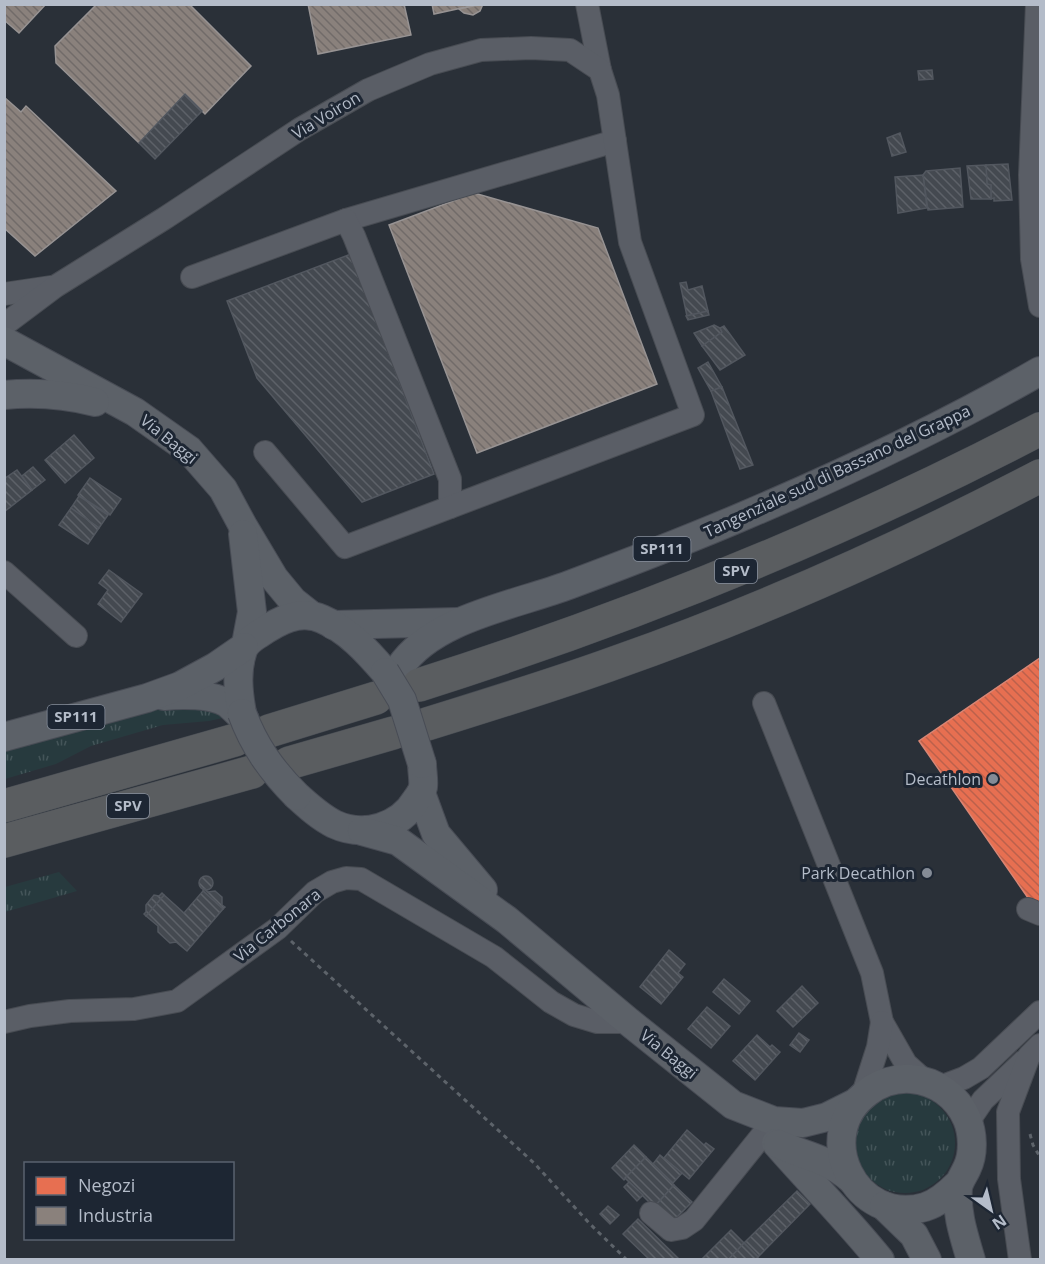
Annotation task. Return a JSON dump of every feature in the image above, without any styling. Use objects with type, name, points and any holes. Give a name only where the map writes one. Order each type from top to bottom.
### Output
[{"type":"highway","name":"SPV","points":[[4,806],[246,724],[527,650],[709,582],[881,507],[1041,429]]},
{"type":"highway","name":"SPV","points":[[427,723],[563,681],[708,628],[877,555],[1041,476]]},
{"type":"highway","points":[[289,763],[393,733]]},
{"type":"highway","name":"SPV","points":[[4,841],[252,772]]},
{"type":"main road","name":"Via Baggi","points":[[4,341],[135,412],[189,450],[223,489],[274,578],[293,601],[323,620]]},
{"type":"main road","name":"Tangenziale sud di Bassano del Grappa","points":[[397,684],[407,657],[418,647],[460,622],[549,593],[746,515],[972,410],[1041,371]]},
{"type":"main road","name":"Via Baggi","points":[[4,395],[65,394],[135,412]]},
{"type":"main road","name":"Via Baggi","points":[[243,526],[252,612],[245,646]]},
{"type":"main road","name":"Tangenziale sud di Bassano del Grappa","points":[[4,737],[147,698],[180,686],[215,667],[277,621],[293,616],[323,620],[460,622]]},
{"type":"main road","points":[[245,646],[237,687],[246,724],[259,752],[277,777],[297,796],[335,825],[362,831],[387,826],[401,819],[421,793],[422,764],[397,684],[359,643],[323,620]]},
{"type":"main road","name":"Tangenziale sud di Bassano del Grappa","points":[[147,698],[183,693],[221,701],[246,724]]},
{"type":"main road","name":"Via Baggi","points":[[421,793],[436,834],[507,920]]},
{"type":"main road","name":"Via Baggi","points":[[362,831],[398,841],[507,920],[629,1022],[734,1105],[774,1121],[803,1124],[827,1117],[859,1100]]},
{"type":"main road","points":[[851,1179],[843,1156],[842,1132],[847,1117],[859,1100],[876,1087],[891,1080],[908,1079],[932,1084],[952,1096],[962,1108],[968,1122],[972,1144],[969,1165],[958,1184],[943,1198],[925,1207],[904,1209],[884,1206]]},
{"type":"main road","points":[[734,1105],[770,1138],[847,1219],[880,1260]]},
{"type":"main road","points":[[770,1138],[827,1161],[851,1179],[860,1190],[884,1206],[914,1235],[927,1260]]},
{"type":"main road","points":[[958,1184],[957,1204],[971,1260]]},
{"type":"street","points":[[265,452],[345,548],[693,415],[630,242],[608,95],[600,70],[587,4]]},
{"type":"street","points":[[1037,4],[1030,175],[1032,258],[1041,306]]},
{"type":"street","name":"Via Voiron","points":[[4,325],[56,286],[300,129],[368,90],[430,64],[481,50],[531,48],[570,50],[600,70]]},
{"type":"street","points":[[192,277],[346,220],[615,141]]},
{"type":"street","points":[[346,220],[450,479],[450,507]]},
{"type":"street","name":"Via Voiron","points":[[4,294],[56,286]]},
{"type":"street","points":[[26,308],[22,326],[24,342],[33,358]]},
{"type":"street","points":[[4,572],[76,636]]},
{"type":"street","points":[[764,703],[872,973],[882,1022],[906,1064],[932,1084],[964,1078],[981,1068],[1041,1012]]},
{"type":"street","name":"Via Carbonara","points":[[4,1022],[70,1011],[134,1009],[177,1001],[278,928],[315,892],[332,882],[346,878],[361,879],[494,957],[574,1015],[597,1022],[629,1022]]},
{"type":"street","points":[[859,1100],[878,1047],[882,1022]]},
{"type":"street","points":[[968,1122],[983,1100],[1035,1051]]},
{"type":"street","points":[[1020,1260],[1009,1179],[1008,1112],[1035,1051]]},
{"type":"street","points":[[651,1214],[671,1230],[682,1228],[694,1220],[770,1138]]},
{"type":"path","points":[[278,928],[534,1163],[627,1260]]},
{"type":"path","points":[[1028,1126],[1033,1145],[1041,1157]]},
{"type":"green space","points":[[210,706],[227,717],[163,725],[91,746],[56,764],[5,779],[5,750],[154,709]]},
{"type":"green space","points":[[59,872],[77,891],[5,912],[5,887]]},
{"type":"green space","points":[[905,1093],[924,1097],[940,1108],[951,1124],[955,1143],[951,1162],[940,1178],[924,1189],[905,1193],[886,1189],[870,1178],[859,1162],[855,1143],[859,1124],[870,1108],[886,1097]]},
{"type":"building: Negozi","name":"Decathlon","points":[[1040,658],[1040,905],[1035,908],[919,741]]},
{"type":"building: Industria","points":[[4,4],[46,4],[19,33],[4,20]]},
{"type":"building: Industria","points":[[97,4],[189,4],[251,66],[205,114],[185,94],[139,143],[56,63],[55,46]]},
{"type":"building: Industria","points":[[308,4],[404,4],[411,35],[318,54]]},
{"type":"building: Industria","points":[[432,4],[480,4],[434,14]]},
{"type":"building: Industria","points":[[483,4],[480,11],[473,15],[459,9]]},
{"type":"building: Industria","points":[[4,97],[21,112],[26,106],[116,191],[35,256],[4,228]]},
{"type":"building: Industria","points":[[474,193],[598,228],[657,384],[477,453],[389,225]]},
{"type":"building: Altro","points":[[932,70],[933,79],[919,80],[918,71]]},
{"type":"building: Altro","points":[[185,94],[202,111],[155,159],[139,143]]},
{"type":"building: Altro","points":[[900,133],[906,152],[892,156],[887,138]]},
{"type":"building: Altro","points":[[1008,164],[1012,200],[994,201],[994,198],[991,199],[991,185],[987,184],[986,165]]},
{"type":"building: Altro","points":[[986,165],[987,184],[991,185],[991,199],[971,199],[967,166]]},
{"type":"building: Altro","points":[[960,168],[963,207],[928,210],[923,175],[926,171]]},
{"type":"building: Altro","points":[[923,175],[927,208],[898,213],[895,177]]},
{"type":"building: Altro","points":[[351,254],[434,474],[362,502],[257,378],[227,301]]},
{"type":"building: Altro","points":[[686,282],[688,290],[702,286],[708,311],[687,316],[680,283]]},
{"type":"building: Altro","points":[[708,311],[709,315],[688,320],[686,316]]},
{"type":"building: Altro","points":[[714,325],[722,332],[702,346],[694,333]]},
{"type":"building: Altro","points":[[724,326],[745,355],[720,370],[702,346],[722,332],[720,328]]},
{"type":"building: Altro","points":[[708,362],[722,387],[711,391],[698,368]]},
{"type":"building: Altro","points":[[722,387],[753,465],[740,469],[711,391]]},
{"type":"building: Altro","points":[[74,435],[94,458],[65,483],[45,460]]},
{"type":"building: Altro","points":[[33,467],[45,480],[32,490],[22,476]]},
{"type":"building: Altro","points":[[17,470],[32,490],[4,512],[4,479]]},
{"type":"building: Altro","points":[[90,478],[121,499],[110,515],[78,495]]},
{"type":"building: Altro","points":[[79,496],[108,515],[99,528],[71,508]]},
{"type":"building: Altro","points":[[71,508],[99,528],[88,544],[59,525]]},
{"type":"building: Altro","points":[[109,570],[142,594],[121,622],[98,604],[108,590],[99,583]]},
{"type":"building: Altro","points":[[206,876],[211,878],[213,883],[211,888],[206,890],[201,888],[199,883],[201,878]]},
{"type":"building: Altro","points":[[205,889],[208,892],[215,891],[222,897],[222,905],[225,907],[223,909],[203,891]]},
{"type":"building: Altro","points":[[203,891],[223,909],[187,951],[176,942],[170,943],[158,932],[158,926],[146,916],[164,895],[184,913]]},
{"type":"building: Altro","points":[[162,893],[164,895],[146,916],[144,914],[146,905],[154,895],[159,896]]},
{"type":"building: Altro","points":[[669,950],[685,964],[678,973],[683,977],[661,1004],[640,987]]},
{"type":"building: Altro","points":[[724,979],[750,1001],[739,1014],[713,992]]},
{"type":"building: Altro","points":[[802,986],[818,1003],[793,1027],[777,1011]]},
{"type":"building: Altro","points":[[707,1007],[730,1026],[711,1048],[688,1029]]},
{"type":"building: Altro","points":[[799,1033],[809,1040],[800,1052],[790,1045]]},
{"type":"building: Altro","points":[[757,1035],[770,1047],[772,1045],[780,1052],[755,1080],[733,1061]]},
{"type":"building: Altro","points":[[687,1130],[704,1145],[706,1143],[714,1149],[689,1179],[664,1158]]},
{"type":"building: Altro","points":[[634,1145],[646,1157],[624,1180],[612,1168]]},
{"type":"building: Altro","points":[[660,1155],[682,1173],[673,1183],[653,1164]]},
{"type":"building: Altro","points":[[646,1157],[674,1185],[654,1207],[625,1178]]},
{"type":"building: Altro","points":[[629,1182],[643,1195],[637,1201],[624,1187]]},
{"type":"building: Altro","points":[[674,1185],[692,1202],[671,1223],[654,1207]]},
{"type":"building: Altro","points":[[797,1191],[810,1204],[758,1257],[744,1243]]},
{"type":"building: Altro","points":[[608,1206],[619,1215],[610,1224],[600,1214]]},
{"type":"building: Altro","points":[[638,1219],[680,1260],[650,1260],[623,1234]]},
{"type":"building: Altro","points":[[731,1230],[744,1243],[728,1260],[701,1260]]},
{"type":"building: Altro","points":[[744,1243],[758,1257],[755,1260],[728,1260]]},
{"type":"place","name":"Decathlon","points":[[993,779]]},
{"type":"place","name":"Park Decathlon","points":[[927,873]]}]
